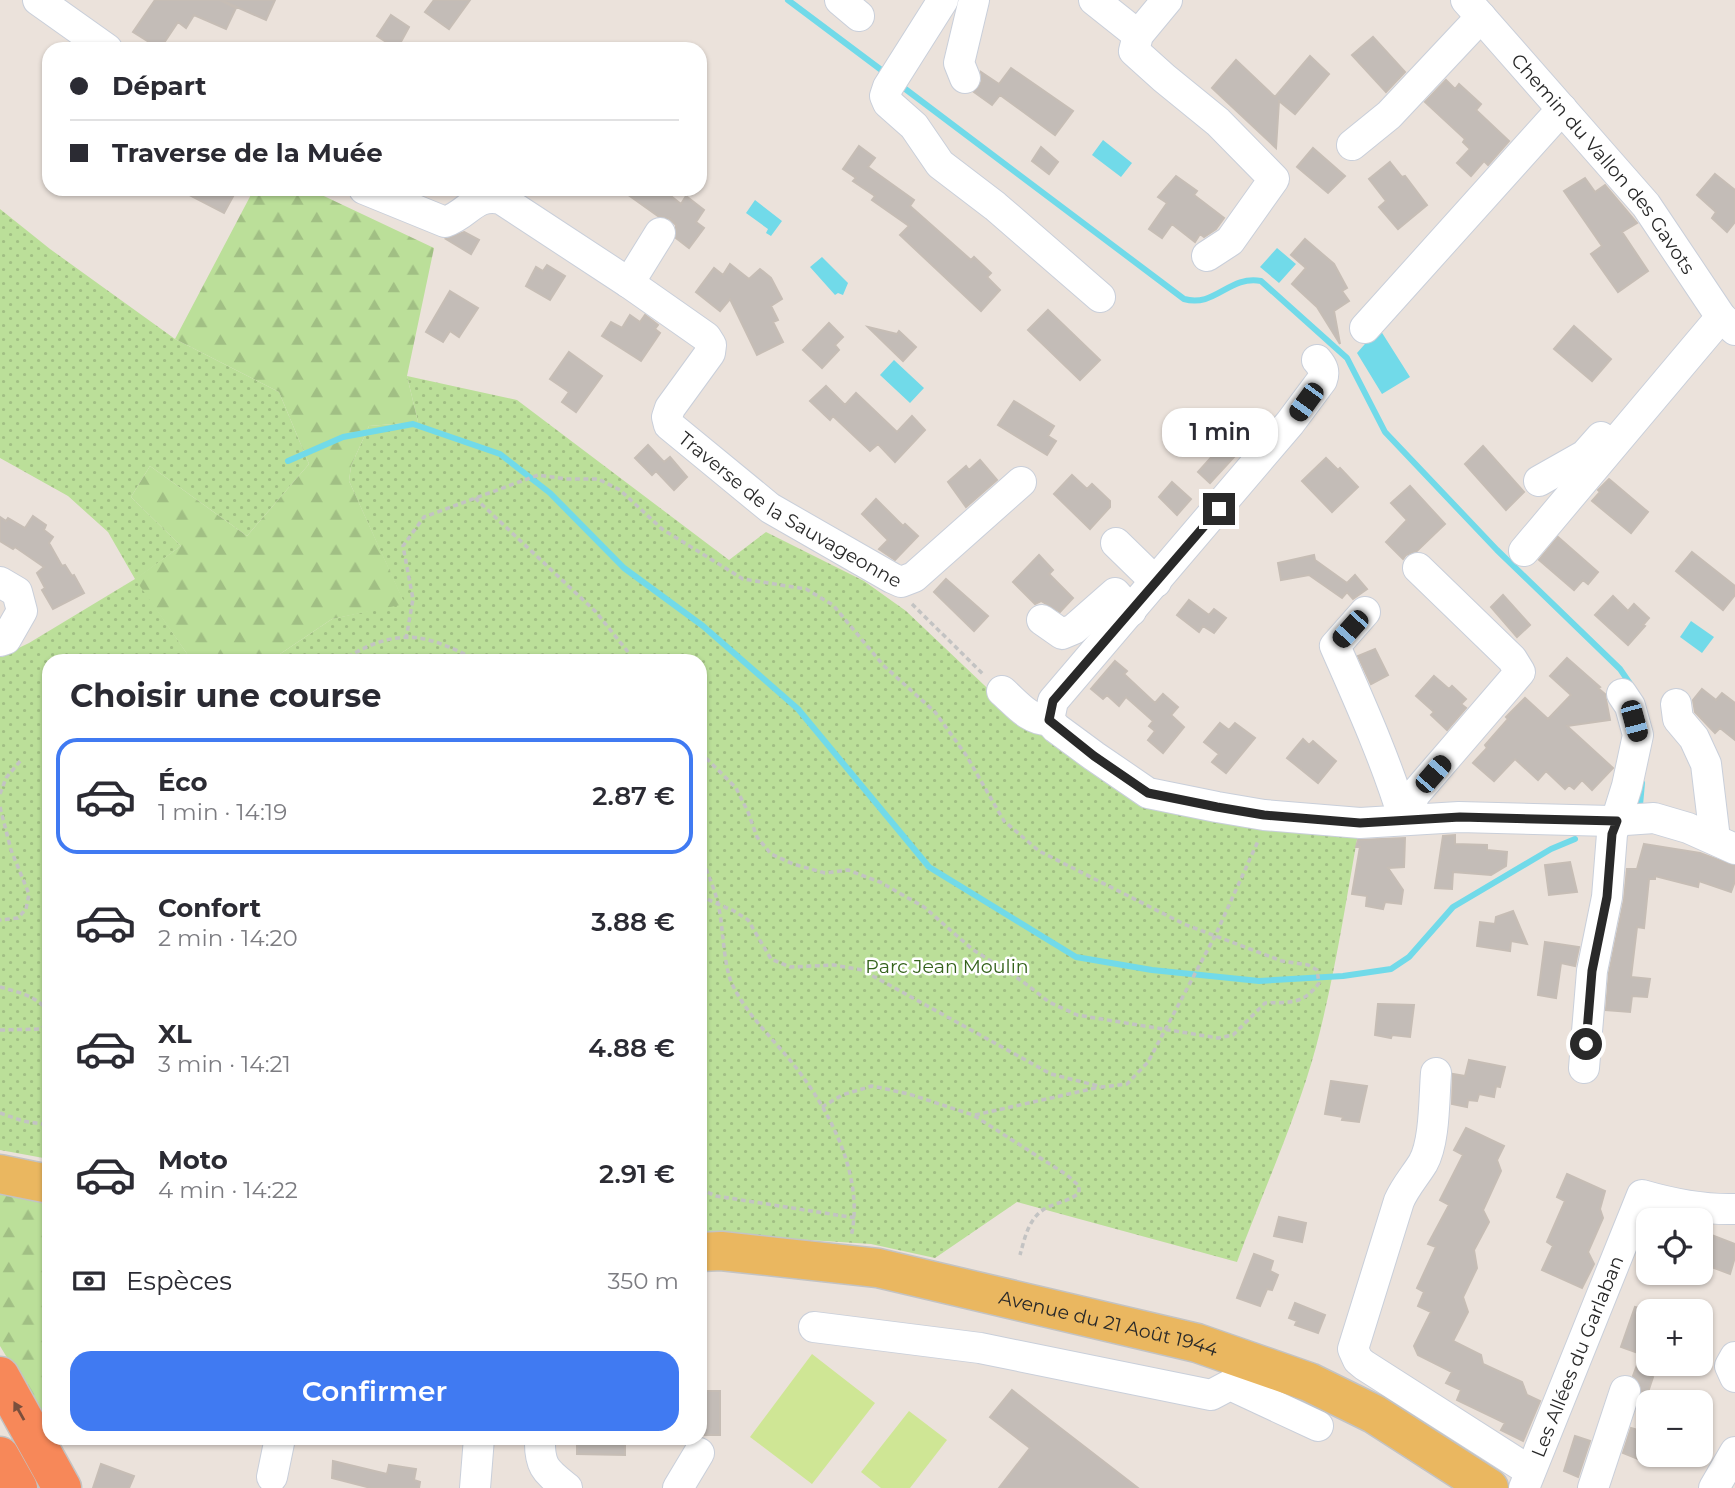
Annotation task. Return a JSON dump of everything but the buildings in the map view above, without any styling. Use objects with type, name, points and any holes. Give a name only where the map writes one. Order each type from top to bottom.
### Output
[{"type":"highway","points":[[0,1376],[62,1488]]},
{"type":"highway","points":[[0,1456],[18,1488]]},
{"type":"main road","points":[[0,1174],[42,1183]]},
{"type":"main road","name":"Avenue du 21 Août 1944","points":[[707,1252],[845,1263],[925,1278],[1197,1343],[1309,1382],[1329,1412],[1374,1414],[1489,1488]]},
{"type":"street","points":[[38,0],[97,42]]},
{"type":"street","points":[[943,0],[888,87],[885,96],[888,103],[914,126],[940,164],[1023,229],[1100,297]]},
{"type":"street","points":[[965,78],[959,63],[974,0]]},
{"type":"street","points":[[1094,0],[1139,35]]},
{"type":"street","points":[[1167,0],[1139,35],[1134,51],[1218,122],[1274,179],[1230,241],[1207,256]]},
{"type":"street","points":[[1352,145],[1389,115],[1474,9]]},
{"type":"street","name":"Chemin du Vallon des Gavots","points":[[1474,9],[1646,205],[1723,318]]},
{"type":"street","points":[[1365,327],[1562,109]]},
{"type":"street","name":"Traverse de la Sauvageonne","points":[[381,196],[445,222],[458,217],[481,198],[501,199],[706,337],[711,345],[710,354],[670,408],[667,417],[669,425],[770,508],[880,573],[908,579]]},
{"type":"street","points":[[629,283],[660,233]]},
{"type":"street","points":[[1539,481],[1586,455],[1723,318]]},
{"type":"street","points":[[1524,551],[1723,318]]},
{"type":"street","points":[[1049,720],[1053,701],[1290,423],[1314,391],[1324,374],[1323,366],[1317,360]]},
{"type":"street","points":[[908,579],[1021,482]]},
{"type":"street","points":[[1115,543],[1156,582]]},
{"type":"street","points":[[1404,820],[1415,794],[1520,672],[1512,659],[1418,568]]},
{"type":"street","points":[[0,582],[17,593],[22,611],[6,639],[0,641]]},
{"type":"street","points":[[1042,620],[1062,634],[1074,629],[1115,593],[1131,611]]},
{"type":"street","points":[[1365,612],[1335,646],[1369,723],[1404,820]]},
{"type":"street","points":[[1002,691],[1031,716],[1049,720],[1084,749],[1148,793],[1264,815],[1360,823],[1460,817],[1617,821],[1654,818],[1688,828],[1725,844]]},
{"type":"street","points":[[1584,1068],[1592,971],[1607,897],[1612,834],[1638,735],[1630,706],[1622,694]]},
{"type":"street","points":[[1676,704],[1678,719],[1694,738],[1706,764],[1725,844]]},
{"type":"street","points":[[1436,1073],[1429,1143],[1424,1161],[1406,1184],[1399,1201],[1353,1349],[1358,1360],[1527,1480]]},
{"type":"street","name":"Les Allées du Garlaban","points":[[1527,1480],[1643,1195],[1673,1204],[1719,1210],[1735,1209]]},
{"type":"street","points":[[814,1327],[981,1348],[1210,1395],[1230,1385],[1329,1412],[1355,1377],[1358,1360]]},
{"type":"street","points":[[1735,1357],[1730,1366],[1735,1377]]},
{"type":"street","points":[[1593,1488],[1625,1391]]},
{"type":"street","points":[[272,1477],[279,1445]]},
{"type":"street","points":[[475,1488],[478,1445]]},
{"type":"street","points":[[540,1445],[540,1459],[548,1473],[567,1488]]},
{"type":"street","points":[[1714,1488],[1735,1452]]},
{"type":"street","points":[[678,1488],[699,1453]]},
{"type":"path","points":[[407,639],[413,599],[403,546],[424,517],[538,475],[598,480],[620,490],[662,529],[743,579],[806,589],[833,605],[883,665],[935,712],[966,755],[1004,821],[1040,851],[1184,924],[1282,961],[1308,965],[1317,970],[1319,983],[1311,994],[1298,1002],[1265,1003],[1233,1035],[1217,1038],[1077,1015],[1049,1002],[1023,981],[972,949],[924,906],[848,870],[825,873],[793,864],[771,854],[757,837],[736,788],[707,759]]},
{"type":"path","points":[[475,498],[596,612],[630,654]]},
{"type":"path","points":[[908,579],[903,596],[1002,691]]},
{"type":"path","points":[[352,654],[385,640],[419,638],[460,654]]},
{"type":"path","points":[[0,794],[6,778],[21,760]]},
{"type":"path","points":[[0,807],[11,850],[29,894],[26,909],[18,918],[0,920]]},
{"type":"path","points":[[973,1115],[1127,1084],[1148,1062],[1215,936],[1254,853],[1264,815]]},
{"type":"path","points":[[707,873],[719,906],[733,986],[745,1005],[804,1078],[833,1127],[848,1164],[856,1218],[845,1263]]},
{"type":"path","points":[[707,900],[748,920],[771,959],[790,967],[834,965],[862,970],[1051,1074],[1102,1087]]},
{"type":"path","points":[[0,987],[27,995],[42,1003]]},
{"type":"path","points":[[0,1030],[42,1028]]},
{"type":"path","points":[[821,1107],[842,1095],[872,1086],[909,1094],[973,1115],[1067,1175],[1079,1186],[1079,1194],[1040,1212],[1027,1228],[1020,1255]]},
{"type":"path","points":[[0,1113],[42,1124]]},
{"type":"path","points":[[707,1192],[716,1196],[856,1218]]},
{"type":"green space","points":[[250,196],[324,196],[434,248],[407,376],[418,422],[369,426],[351,466],[349,481],[405,604],[332,619],[280,654],[187,654],[135,579],[181,546],[131,497],[150,466],[247,536],[309,464],[279,392],[175,339]]},
{"type":"green space","points":[[0,209],[50,249],[175,339],[279,392],[309,464],[247,536],[150,466],[131,497],[181,546],[136,579],[187,654],[42,654],[42,1158],[0,1150],[0,657],[29,643],[135,579],[108,532],[68,496],[0,458]]},
{"type":"green space","name":"Parc Jean Moulin","points":[[407,376],[517,400],[729,560],[766,532],[864,581],[906,611],[1025,724],[1148,801],[1359,828],[1335,965],[1316,1047],[1289,1128],[1237,1262],[1017,1202],[935,1258],[871,1244],[707,1236],[707,654],[280,654],[332,619],[404,603],[349,481],[351,466],[369,426],[418,422]]},
{"type":"green space","points":[[0,1189],[42,1198],[42,1415],[0,1346]]},
{"type":"green space","points":[[812,1354],[875,1403],[812,1484],[750,1437]]},
{"type":"green space","points":[[909,1411],[947,1440],[910,1488],[881,1488],[861,1472]]},
{"type":"water","points":[[1103,140],[1132,163],[1121,177],[1092,155]]},
{"type":"water","points":[[755,200],[782,221],[771,236],[766,233],[768,229],[746,213]]},
{"type":"water","points":[[1277,248],[1296,264],[1279,283],[1260,267]]},
{"type":"water","points":[[822,257],[848,283],[843,295],[835,295],[810,267]]},
{"type":"water","points":[[1379,328],[1410,377],[1382,394],[1357,353]]},
{"type":"water","points":[[894,360],[924,388],[910,403],[880,375]]},
{"type":"water","points":[[1691,621],[1714,637],[1702,653],[1680,637]]},
{"type":"waterway","points":[[788,0],[884,72]]},
{"type":"waterway","points":[[900,85],[1184,299],[1205,299],[1240,283],[1261,281],[1347,358],[1385,432],[1497,550],[1620,669],[1631,685]]},
{"type":"waterway","points":[[288,461],[343,437],[413,424],[500,454],[550,493],[624,568],[703,626],[798,709],[929,867],[1076,957],[1152,970],[1259,981],[1343,976],[1391,969],[1409,957],[1453,907],[1551,849],[1575,839]]},
{"type":"waterway","points":[[1640,805],[1642,783]]},
{"type":"route","points":[[1219,509],[1053,701],[1049,720],[1056,728],[1148,793],[1217,807],[1264,815],[1360,823],[1460,817],[1617,821],[1612,834],[1607,897],[1592,971],[1586,1044]]}]
